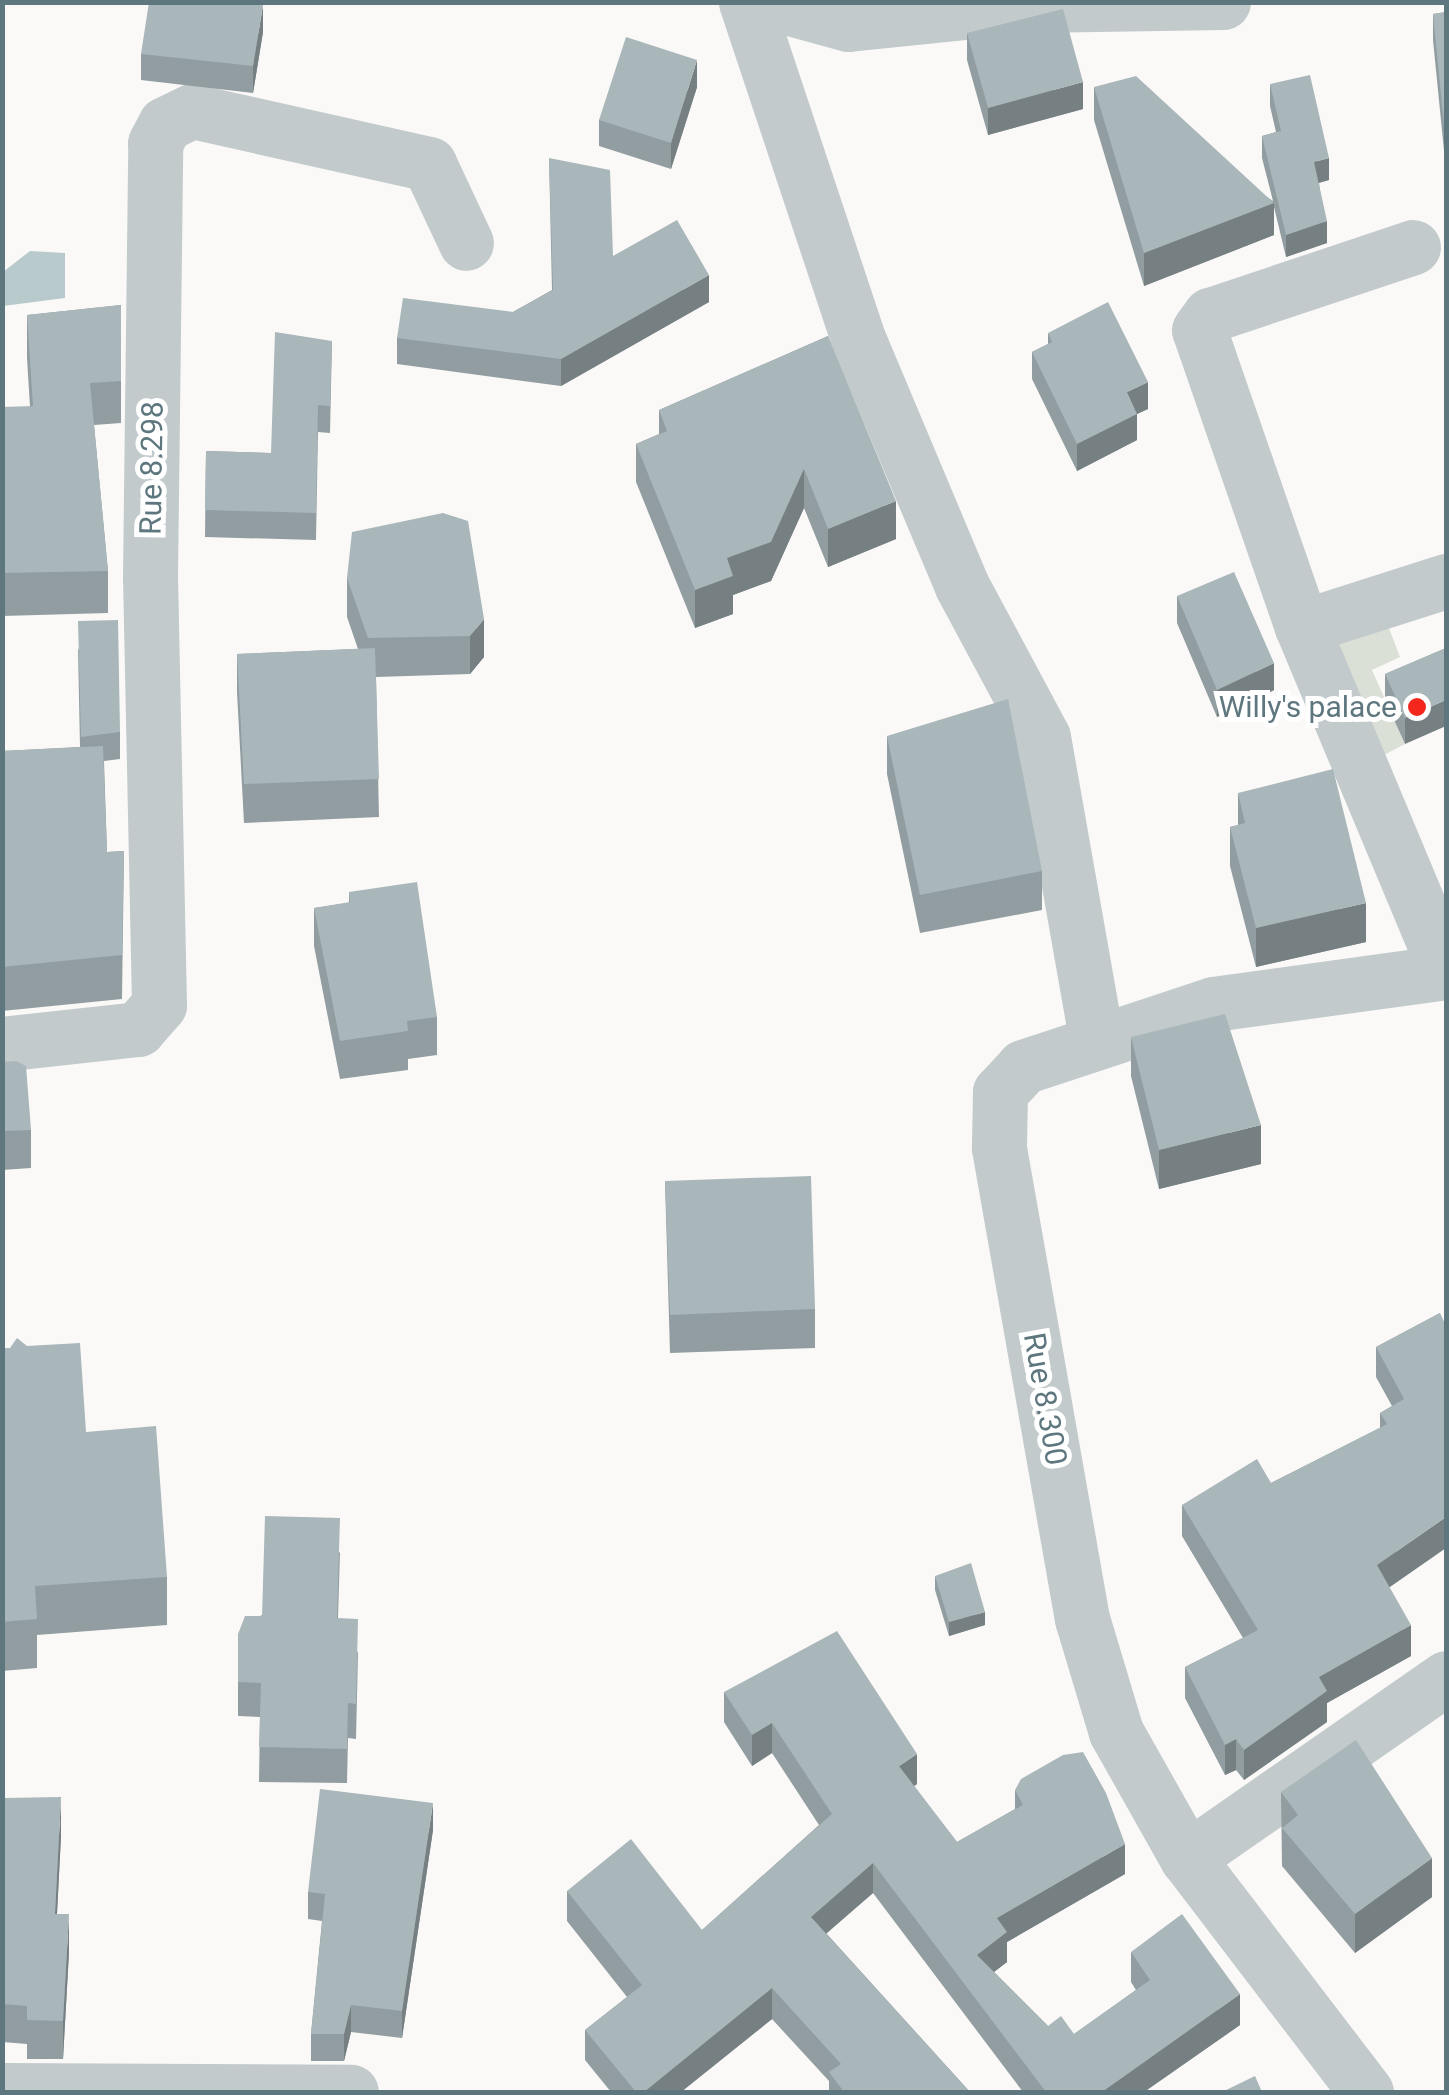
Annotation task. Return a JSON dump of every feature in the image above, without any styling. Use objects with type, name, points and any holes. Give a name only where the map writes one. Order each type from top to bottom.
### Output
[{"type":"street","points":[[746,2],[859,342],[962,586],[1043,738],[1096,1038]]},
{"type":"street","points":[[768,2],[848,24],[1032,5],[1223,2]]},
{"type":"street","name":"Rue 8.298","points":[[2,1044],[138,1028],[159,1005],[150,577],[156,143],[165,124],[192,111],[429,164],[466,243]]},
{"type":"street","name":"Rue 8.300","points":[[1366,2092],[1186,1858],[1116,1732],[1082,1619],[999,1148],[1000,1092],[1023,1067],[1096,1038],[1213,1004],[1446,972],[1302,628],[1199,330],[1210,315],[1413,247]]},
{"type":"street","points":[[1302,628],[1446,581]]},
{"type":"street","points":[[1186,1858],[1446,1678]]},
{"type":"street","points":[[2,2090],[351,2092]]},
{"type":"shaded area","points":[[30,251],[65,253],[65,298],[3,306],[3,272]]},
{"type":"shaded area","points":[[1381,607],[1400,657],[1372,670],[1405,744],[1380,757],[1325,631]]},
{"type":"building","points":[[149,2],[263,5],[253,66],[141,54]]},
{"type":"building","points":[[1063,9],[1083,82],[988,108],[967,33]]},
{"type":"building","points":[[1446,12],[1446,145],[1433,14]]},
{"type":"building","points":[[626,37],[697,60],[671,143],[599,120]]},
{"type":"building","points":[[1310,75],[1329,158],[1314,162],[1327,221],[1286,235],[1262,136],[1281,131],[1270,84]]},
{"type":"building","points":[[1136,76],[1274,203],[1144,253],[1094,87]]},
{"type":"building","points":[[549,158],[610,170],[613,256],[677,220],[709,275],[561,359],[397,338],[403,298],[513,312],[553,290]]},
{"type":"building","points":[[1108,302],[1148,382],[1127,392],[1137,414],[1077,444],[1032,352],[1052,342],[1048,333]]},
{"type":"building","points":[[121,305],[121,381],[90,383],[108,571],[2,573],[2,407],[33,406],[27,315]]},
{"type":"building","points":[[275,332],[332,341],[330,406],[318,405],[316,513],[205,510],[206,451],[271,453]]},
{"type":"building","points":[[828,336],[896,501],[828,529],[804,469],[771,542],[727,558],[733,576],[695,590],[636,444],[667,431],[659,410]]},
{"type":"building","points":[[443,513],[468,521],[484,619],[470,636],[368,638],[347,578],[352,532]]},
{"type":"building","points":[[1234,572],[1274,663],[1217,690],[1177,596]]},
{"type":"building","points":[[118,620],[120,732],[81,737],[78,621]]},
{"type":"building","points":[[375,648],[379,779],[244,784],[237,654]]},
{"type":"building","points":[[1446,648],[1446,700],[1405,718],[1385,674]]},
{"type":"building","points":[[1008,699],[1042,871],[920,895],[887,736]]},
{"type":"building","points":[[103,746],[107,852],[124,851],[122,955],[2,967],[2,751]]},
{"type":"building","points":[[1333,769],[1366,903],[1256,928],[1230,827],[1245,823],[1238,793]]},
{"type":"building","points":[[417,882],[437,1017],[407,1021],[408,1031],[340,1041],[314,908],[350,902],[349,892]]},
{"type":"building","points":[[1225,1014],[1261,1125],[1159,1150],[1131,1037]]},
{"type":"building","points":[[16,1061],[26,1066],[31,1130],[2,1131],[2,1062]]},
{"type":"building","points":[[811,1176],[815,1309],[670,1315],[665,1181]]},
{"type":"building","points":[[1440,1313],[1446,1326],[1446,1517],[1377,1565],[1411,1625],[1319,1677],[1327,1691],[1244,1750],[1236,1739],[1225,1745],[1185,1667],[1258,1630],[1182,1505],[1257,1459],[1271,1483],[1387,1424],[1380,1413],[1404,1399],[1376,1347]]},
{"type":"building","points":[[17,1338],[27,1346],[80,1343],[86,1432],[156,1426],[167,1577],[35,1586],[37,1619],[2,1622],[2,1348],[10,1348]]},
{"type":"building","points":[[265,1516],[340,1518],[337,1618],[358,1619],[356,1704],[348,1703],[347,1749],[259,1747],[261,1683],[238,1682],[238,1634],[245,1616],[262,1616]]},
{"type":"building","points":[[971,1563],[985,1612],[949,1622],[935,1576]]},
{"type":"building","points":[[837,1631],[917,1754],[899,1766],[957,1842],[1023,1805],[1015,1790],[1021,1779],[1063,1755],[1083,1752],[1106,1793],[1125,1844],[997,1918],[1007,1932],[977,1955],[1048,2026],[1061,2016],[1074,2034],[1150,1980],[1131,1952],[1182,1914],[1240,1994],[1102,2092],[1046,2092],[873,1863],[811,1917],[970,2092],[844,2092],[829,2072],[841,2064],[772,1988],[644,2092],[636,2092],[585,2030],[642,1985],[567,1891],[631,1839],[702,1930],[832,1814],[772,1723],[752,1735],[724,1692]]},
{"type":"building","points":[[1356,1740],[1432,1858],[1355,1914],[1282,1828],[1298,1815],[1281,1792]]},
{"type":"building","points":[[320,1789],[433,1803],[402,2011],[351,2005],[344,2034],[311,2034],[325,1894],[308,1892]]},
{"type":"building","points":[[61,1797],[55,1914],[69,1914],[63,2021],[27,2020],[27,2006],[2,2004],[2,1798]]},
{"type":"building","points":[[1255,2076],[1262,2092],[1222,2092]]},
{"type":"place","name":"Willy's palace","points":[[1417,707]]}]
